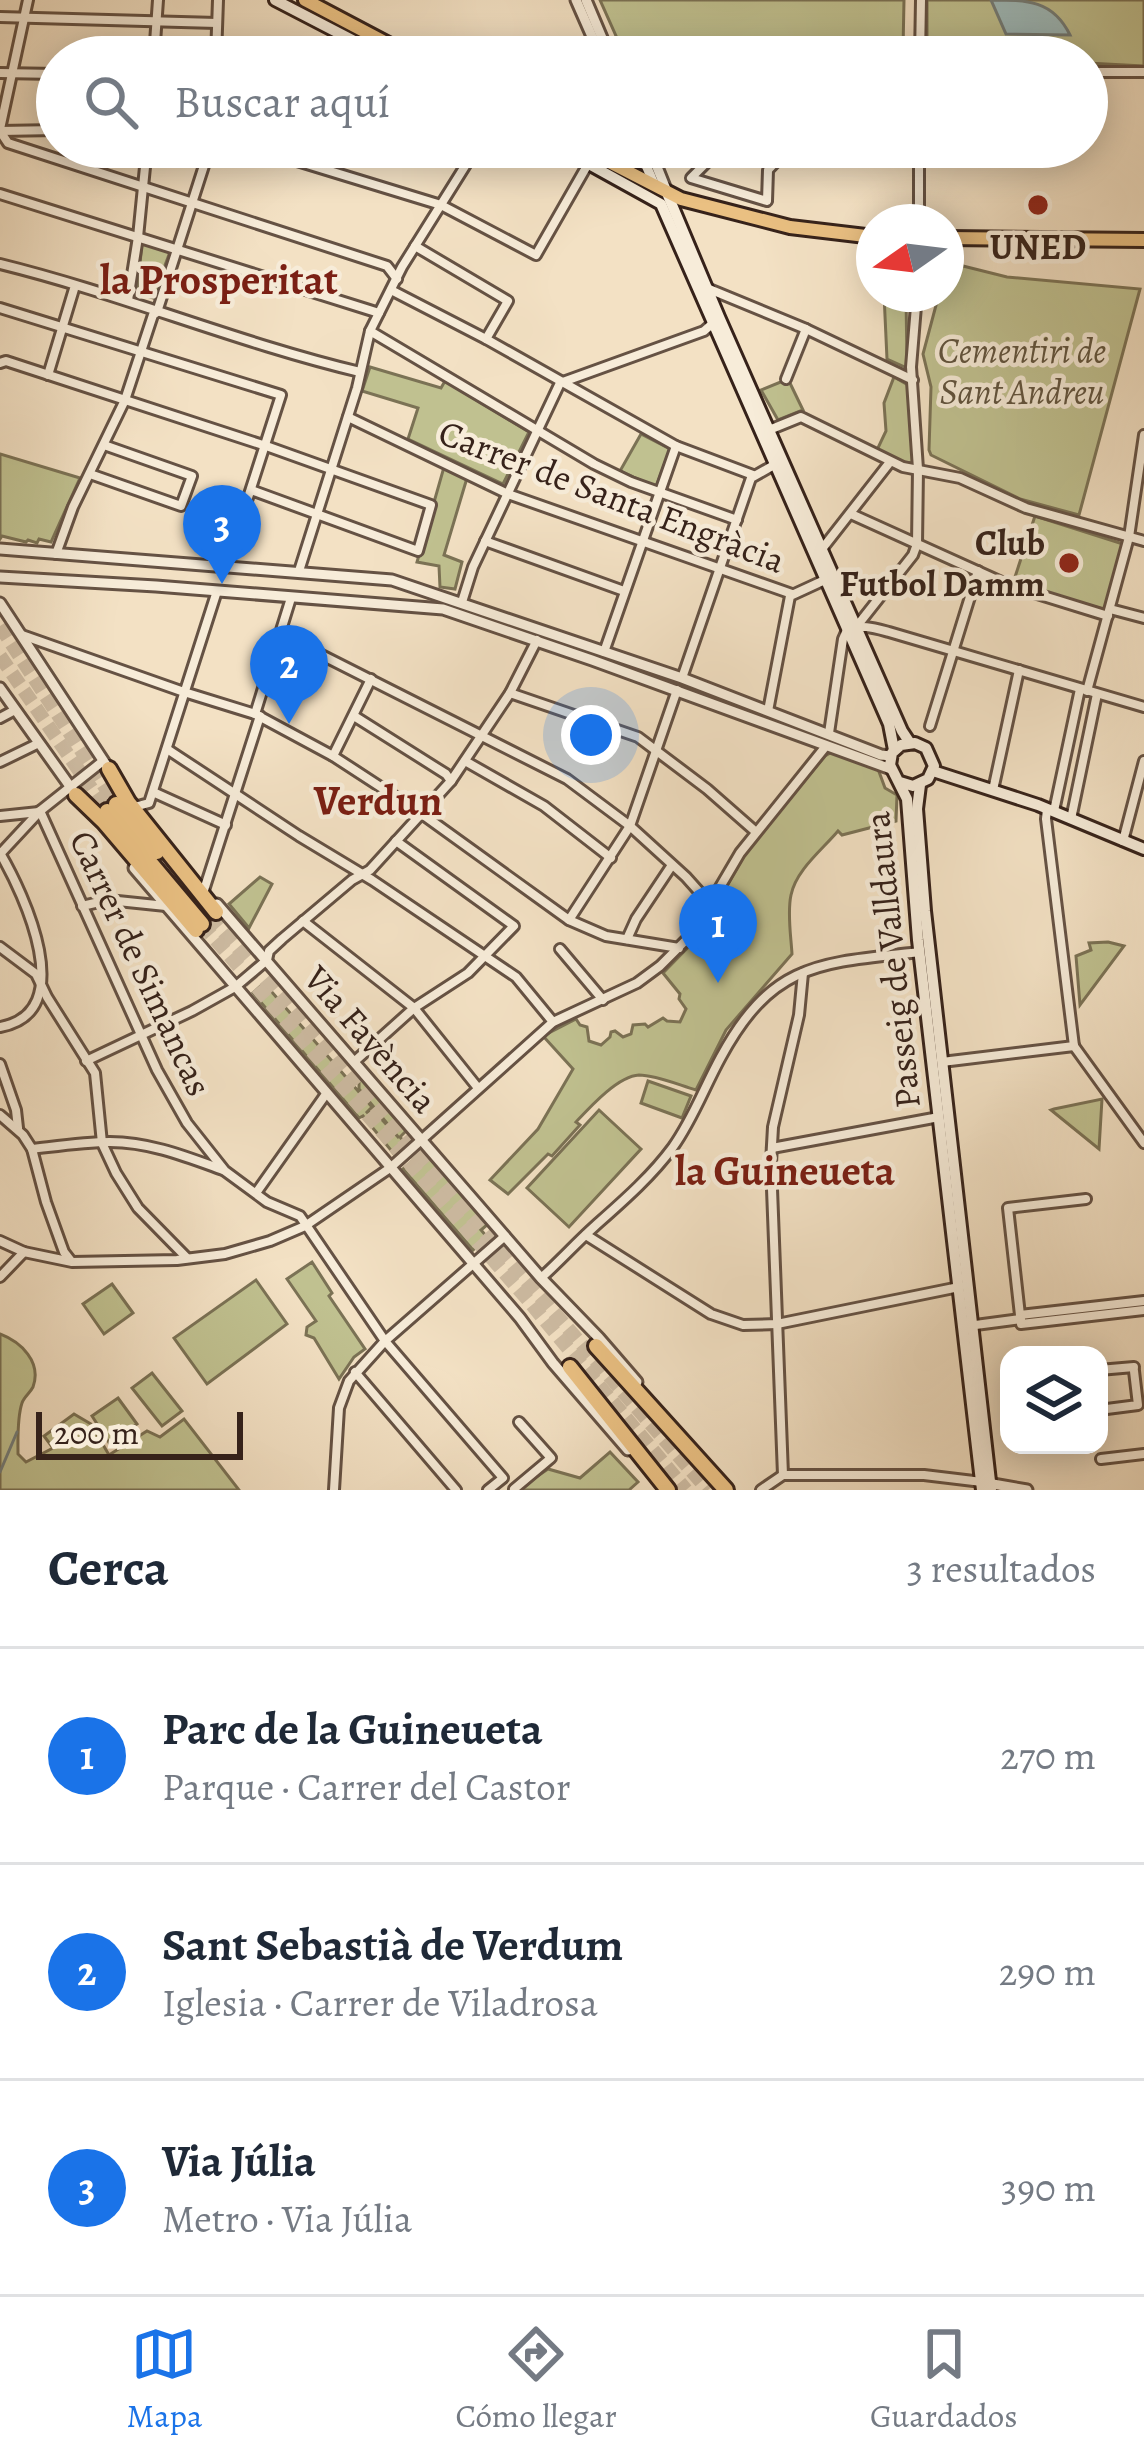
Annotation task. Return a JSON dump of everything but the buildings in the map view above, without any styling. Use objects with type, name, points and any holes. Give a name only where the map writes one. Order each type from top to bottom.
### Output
[{"type":"highway","points":[[106,765],[206,920]]},
{"type":"highway","points":[[73,791],[206,920]]},
{"type":"highway","points":[[112,807],[206,920]]},
{"type":"highway","points":[[596,1346],[727,1490]]},
{"type":"highway","points":[[570,1367],[665,1490]]},
{"type":"main road","points":[[275,0],[344,36]]},
{"type":"main road","points":[[305,0],[373,36]]},
{"type":"main road","points":[[597,168],[659,196],[790,227],[856,235]]},
{"type":"main road","points":[[614,168],[659,196],[707,288],[822,549],[828,577]]},
{"type":"main road","points":[[659,196],[774,466],[900,727],[910,743],[930,753],[933,771]]},
{"type":"main road","points":[[964,238],[1144,240]]},
{"type":"main road","points":[[852,628],[890,728],[900,782],[920,785],[933,771]]},
{"type":"main road","points":[[892,758],[910,743]]},
{"type":"main road","points":[[933,771],[1051,810],[1144,849]]},
{"type":"main road","name":"Passeig de Valldaura","points":[[900,782],[908,800],[986,1486]]},
{"type":"main road","name":"Passeig de Valldaura","points":[[920,785],[917,809],[925,952]]},
{"type":"main road","name":"Passeig de Valldaura","points":[[937,1063],[958,1286],[968,1326]]},
{"type":"street","points":[[28,0],[0,130],[8,143],[36,152]]},
{"type":"street","points":[[156,36],[158,0]]},
{"type":"street","points":[[217,36],[218,0]]},
{"type":"street","points":[[577,0],[594,36]]},
{"type":"street","points":[[586,0],[597,36]]},
{"type":"street","points":[[920,0],[920,36]]},
{"type":"street","points":[[0,17],[217,23]]},
{"type":"street","points":[[1108,72],[1144,72]]},
{"type":"street","points":[[0,73],[36,74]]},
{"type":"street","points":[[0,130],[36,130]]},
{"type":"street","points":[[85,168],[387,266],[397,279]]},
{"type":"street","points":[[128,300],[145,168]]},
{"type":"street","points":[[56,554],[73,507],[125,400],[204,168]]},
{"type":"street","points":[[320,168],[441,205],[536,255],[586,168]]},
{"type":"street","points":[[299,571],[370,331],[415,245],[465,168]]},
{"type":"street","points":[[647,168],[659,196]]},
{"type":"street","points":[[653,168],[659,196]]},
{"type":"street","points":[[701,168],[691,178],[767,201],[770,168]]},
{"type":"street","points":[[919,204],[920,168]]},
{"type":"street","points":[[0,194],[379,313]]},
{"type":"street","points":[[415,245],[508,301],[486,339]]},
{"type":"street","points":[[0,264],[361,372]]},
{"type":"street","points":[[707,288],[913,380]]},
{"type":"street","points":[[48,375],[74,289]]},
{"type":"street","points":[[391,290],[676,446],[753,475],[774,466],[788,473]]},
{"type":"street","points":[[0,308],[280,395],[226,566]]},
{"type":"street","points":[[0,1241],[24,1252],[72,1262],[187,1258],[225,1254],[305,1226],[423,1141],[553,1022],[648,976],[679,948],[740,853],[826,746],[843,639],[913,555],[918,469],[913,380],[916,312]]},
{"type":"street","points":[[462,602],[485,541],[560,383],[704,331],[712,324]]},
{"type":"street","points":[[786,379],[806,329]]},
{"type":"street","points":[[370,331],[594,464],[736,520]]},
{"type":"street","points":[[0,363],[265,446],[431,505],[418,551],[251,490]]},
{"type":"street","points":[[751,413],[769,430],[801,417],[890,462],[960,478],[1026,508],[1144,541]]},
{"type":"street","name":"Carrer de Santa Engràcia","points":[[347,417],[508,494],[792,594]]},
{"type":"street","points":[[1144,435],[1129,537],[1088,691],[1046,819],[1074,1046],[1144,1143]]},
{"type":"street","points":[[90,474],[182,506],[192,476],[104,446]]},
{"type":"street","points":[[604,652],[676,446]]},
{"type":"street","points":[[822,549],[890,462]]},
{"type":"street","points":[[682,678],[753,475]]},
{"type":"street","points":[[850,514],[1008,585],[1144,618]]},
{"type":"street","points":[[485,541],[624,591]]},
{"type":"street","points":[[0,549],[392,580],[682,678],[892,758]]},
{"type":"street","points":[[930,727],[978,572]]},
{"type":"street","points":[[768,712],[792,594],[828,577]]},
{"type":"street","points":[[2,579],[443,609],[826,746],[892,758]]},
{"type":"street","points":[[138,806],[149,803],[217,591]]},
{"type":"street","points":[[204,890],[291,598]]},
{"type":"street","name":"Via Favència","points":[[0,603],[106,765],[204,890],[541,1278],[602,1340],[727,1490]]},
{"type":"street","points":[[852,628],[869,627],[1144,707]]},
{"type":"street","points":[[18,633],[258,715],[333,756],[422,814],[569,920],[606,936],[679,948]]},
{"type":"street","points":[[280,634],[567,779],[629,826],[711,904]]},
{"type":"street","points":[[86,1061],[235,987],[267,960],[269,951],[370,870],[451,781],[510,693],[537,640]]},
{"type":"street","points":[[993,790],[1019,670]]},
{"type":"street","points":[[333,756],[371,679]]},
{"type":"street","name":"Via Favència","points":[[0,688],[73,791],[166,906],[665,1490]]},
{"type":"street","points":[[569,920],[629,826],[677,690]]},
{"type":"street","points":[[1071,819],[1088,691]]},
{"type":"street","points":[[510,693],[638,737],[756,832]]},
{"type":"street","points":[[0,718],[15,710]]},
{"type":"street","points":[[354,716],[451,781]]},
{"type":"street","points":[[0,762],[37,743]]},
{"type":"street","points":[[167,749],[516,976],[553,1022]]},
{"type":"street","points":[[465,761],[544,806],[611,858]]},
{"type":"street","points":[[1123,841],[1144,761]]},
{"type":"street","points":[[0,1027],[18,1022],[38,997],[40,947],[0,854],[40,812],[73,791],[87,774],[106,765]]},
{"type":"street","points":[[153,792],[226,826]]},
{"type":"street","points":[[0,817],[40,812]]},
{"type":"street","name":"Carrer de Simancas","points":[[40,812],[177,1108],[225,1171],[273,1205],[295,1212],[305,1226]]},
{"type":"street","points":[[355,1061],[414,1008],[469,973],[514,926],[396,841]]},
{"type":"street","points":[[627,939],[672,865]]},
{"type":"street","points":[[82,906],[108,900],[166,906]]},
{"type":"street","points":[[303,922],[414,1008],[478,1088]]},
{"type":"street","points":[[0,946],[33,971],[95,1073],[108,1159],[138,1208],[187,1258]]},
{"type":"street","points":[[560,949],[603,1000]]},
{"type":"street","points":[[541,1278],[645,1180],[673,1147],[737,1027],[757,1004],[788,978],[833,962],[925,952]]},
{"type":"street","points":[[783,1475],[772,1148],[803,973]]},
{"type":"street","points":[[937,1063],[1074,1046]]},
{"type":"street","points":[[0,1064],[18,1130]]},
{"type":"street","points":[[256,1193],[326,1094]]},
{"type":"street","points":[[0,1114],[32,1149],[46,1202],[72,1262]]},
{"type":"street","points":[[772,1148],[939,1118]]},
{"type":"street","points":[[32,1149],[102,1143],[158,1148],[225,1171]]},
{"type":"street","points":[[1086,1199],[1008,1208],[1021,1324],[1144,1310]]},
{"type":"street","points":[[305,1226],[385,1342],[503,1478],[488,1490]]},
{"type":"street","points":[[586,1235],[711,1314],[743,1325],[777,1324],[958,1286]]},
{"type":"street","points":[[334,1490],[339,1408],[355,1372],[506,1236]]},
{"type":"street","points":[[0,1277],[24,1252]]},
{"type":"street","points":[[968,1326],[1144,1300]]},
{"type":"street","points":[[1108,1370],[1134,1369],[1138,1405],[1108,1409]]},
{"type":"street","points":[[355,1372],[456,1490]]},
{"type":"street","points":[[514,1490],[551,1458],[519,1422]]},
{"type":"street","points":[[1101,1459],[1144,1454]]},
{"type":"street","points":[[761,1490],[783,1475],[924,1475],[1027,1490]]},
{"type":"green space","points":[[600,0],[904,0],[903,36],[616,36]]},
{"type":"green space","points":[[927,0],[1144,0],[1144,66],[1108,64],[1108,36],[927,36]]},
{"type":"green space","points":[[142,243],[170,252],[156,299],[137,293]]},
{"type":"green space","name":"Cementiri de Sant Andreu","points":[[964,266],[1007,277],[1140,289],[1079,515],[1020,499],[931,455],[931,387],[923,354],[934,312],[964,312]]},
{"type":"green space","points":[[885,312],[906,312],[907,368],[887,359]]},
{"type":"green space","points":[[370,367],[441,388],[445,381],[529,432],[503,484],[408,439],[418,408],[362,391]]},
{"type":"green space","points":[[894,377],[908,385],[913,463],[876,452],[886,431],[884,403]]},
{"type":"green space","points":[[788,379],[803,410],[778,420],[761,390]]},
{"type":"green space","points":[[641,434],[670,449],[656,487],[620,471]]},
{"type":"green space","points":[[0,454],[80,478],[51,542],[0,539]]},
{"type":"green space","points":[[444,467],[467,478],[444,555],[462,562],[455,589],[440,587],[439,566],[417,562]]},
{"type":"green space","name":"Club Futbol Damm","points":[[1035,516],[1123,544],[1106,610],[1013,583]]},
{"type":"green space","points":[[832,752],[878,769],[885,788],[897,795],[896,821],[842,835],[838,831],[804,869],[790,902],[792,954],[726,1030],[696,1090],[646,1075],[622,1081],[576,1122],[580,1125],[552,1156],[548,1154],[508,1194],[490,1180],[538,1129],[573,1069],[543,1036],[576,1019],[587,1027],[589,1041],[601,1045],[611,1032],[623,1037],[631,1034],[633,1025],[648,1027],[663,1018],[680,1022],[686,1009],[663,973],[699,936],[747,850]]},
{"type":"green space","points":[[260,877],[272,884],[249,928],[229,904]]},
{"type":"green space","points":[[1089,943],[1124,946],[1080,1005],[1076,956],[1091,950]]},
{"type":"green space","points":[[264,983],[372,1107],[366,1113],[372,1109],[399,1138],[359,1089],[362,1078],[407,1130],[400,1137],[406,1144],[394,1154],[253,993]]},
{"type":"green space","points":[[648,1081],[691,1096],[682,1118],[641,1103]]},
{"type":"green space","points":[[1102,1099],[1099,1149],[1051,1110],[1054,1109]]},
{"type":"green space","points":[[599,1110],[641,1149],[569,1227],[527,1188]]},
{"type":"green space","points":[[417,1157],[423,1164],[431,1157],[488,1224],[481,1230],[487,1237],[473,1250],[403,1169]]},
{"type":"green space","points":[[312,1262],[365,1349],[339,1379],[314,1338],[306,1335],[307,1327],[316,1321],[287,1279]]},
{"type":"green space","points":[[256,1280],[287,1324],[207,1384],[174,1338]]},
{"type":"green space","points":[[112,1284],[133,1313],[104,1334],[83,1304]]},
{"type":"green space","points":[[0,1334],[22,1348],[35,1369],[19,1422],[18,1454],[26,1462],[53,1448],[44,1436],[74,1414],[91,1424],[109,1455],[147,1431],[160,1437],[184,1419],[239,1490],[0,1490]]},
{"type":"green space","points":[[152,1373],[182,1411],[162,1426],[132,1388]]},
{"type":"green space","points":[[118,1398],[137,1424],[110,1444],[92,1416]]},
{"type":"green space","points":[[610,1452],[638,1482],[629,1490],[517,1490],[548,1469],[580,1478]]},
{"type":"water","points":[[991,0],[1038,4],[1056,15],[1070,35],[1006,34]]},
{"type":"waterway","points":[[0,1472],[17,1432]]},
{"type":"tunnel","points":[[0,626],[116,804]]},
{"type":"tunnel","points":[[0,656],[107,811]]},
{"type":"tunnel","points":[[210,916],[708,1490]]},
{"type":"tunnel","points":[[202,924],[686,1490]]},
{"type":"place","name":"UNED","points":[[1038,205]]},
{"type":"place","name":"Club Futbol Damm","points":[[1069,563]]},
{"type":"place","name":"Via Júlia","points":[[222,584]]},
{"type":"place","name":"Sant Sebastià de Verdum","points":[[289,724]]},
{"type":"place","name":"Parc de la Guineueta","points":[[718,983]]},
{"type":"district","name":"la Prosperitat","points":[[219,279]]},
{"type":"district","name":"Verdun","points":[[378,800]]},
{"type":"district","name":"la Guineueta","points":[[785,1170]]}]
